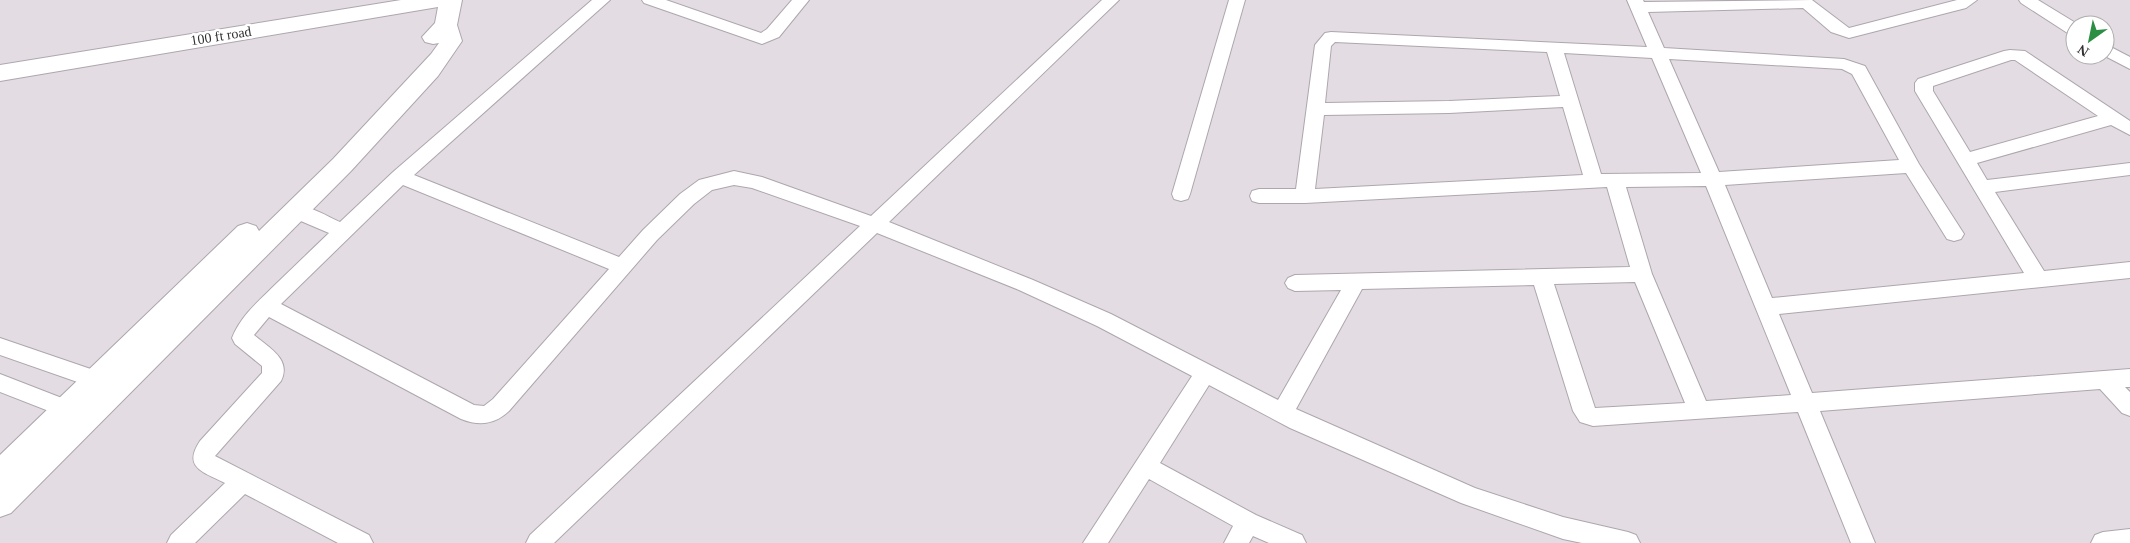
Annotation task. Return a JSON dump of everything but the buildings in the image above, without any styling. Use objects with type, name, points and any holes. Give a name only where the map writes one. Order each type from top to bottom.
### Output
[{"type":"street","name":"100 ft road","points":[[0,55],[345,0]]},
{"type":"street","points":[[361,543],[204,461],[204,454],[273,375],[272,362],[242,338],[245,331],[266,306],[400,177],[602,0]]},
{"type":"street","points":[[650,0],[762,39],[773,33],[801,0]]},
{"type":"street","points":[[538,543],[1111,0]]},
{"type":"street","points":[[1181,194],[1237,0]]},
{"type":"street","points":[[1863,543],[1804,404],[1713,179],[1637,4],[1763,2],[1808,4],[1840,30],[1849,32],[1960,5],[1969,0]]},
{"type":"street","points":[[2027,0],[2065,24]]},
{"type":"street","name":"100 ft road","points":[[0,73],[446,8]]},
{"type":"street","points":[[0,475],[77,413],[296,211],[342,165],[440,59],[451,40],[446,8]]},
{"type":"street","points":[[108,383],[398,84],[430,40],[446,8]]},
{"type":"street","points":[[1305,196],[1323,45],[1332,38],[1554,47],[1854,66],[1859,70],[1911,166],[1954,234]]},
{"type":"street","points":[[1554,47],[1594,182]]},
{"type":"street","points":[[2115,54],[2130,64]]},
{"type":"street","points":[[2038,279],[1924,91],[1924,83],[2010,55],[2019,55],[2130,129]]},
{"type":"street","points":[[1316,109],[1449,107],[1570,101]]},
{"type":"street","points":[[1965,160],[2113,118]]},
{"type":"street","points":[[1259,196],[1305,196],[1615,181],[1713,179],[1911,166]]},
{"type":"street","points":[[1982,187],[2130,169]]},
{"type":"street","points":[[400,177],[622,266]]},
{"type":"street","points":[[266,306],[469,413],[485,417],[501,405],[622,266],[687,199],[706,185],[734,178],[755,182],[874,224],[1026,285],[1104,320],[1282,413],[1469,496],[1563,528],[1628,543]]},
{"type":"street","points":[[1615,181],[1642,274],[1699,411]]},
{"type":"street","points":[[296,211],[342,231]]},
{"type":"street","points":[[1765,307],[2130,270]]},
{"type":"street","points":[[1295,283],[1642,274]]},
{"type":"street","points":[[1542,277],[1586,413],[1593,417],[1804,404],[2130,378]]},
{"type":"street","points":[[1282,413],[1356,281]]},
{"type":"street","points":[[0,346],[108,383]]},
{"type":"street","points":[[1095,543],[1205,373]]},
{"type":"street","points":[[2106,381],[2130,407]]},
{"type":"street","points":[[0,383],[77,413]]},
{"type":"street","points":[[0,503],[77,413]]},
{"type":"street","points":[[1145,466],[1248,522],[1294,543]]},
{"type":"street","points":[[179,543],[242,482]]},
{"type":"street","points":[[1236,543],[1248,522]]},
{"type":"street","points":[[2103,543],[2130,540]]}]
